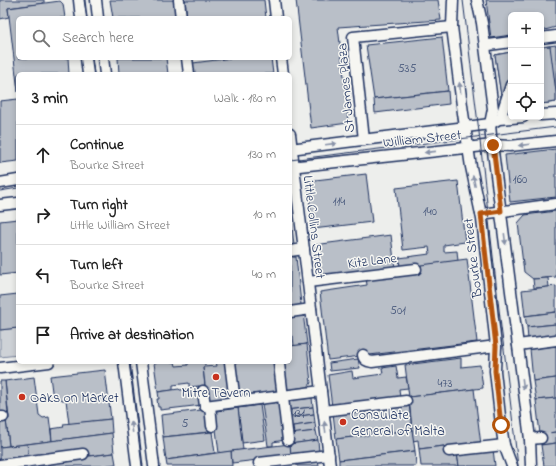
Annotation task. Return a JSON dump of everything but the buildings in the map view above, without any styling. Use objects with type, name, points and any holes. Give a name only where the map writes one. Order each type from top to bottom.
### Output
[{"type":"street","points":[[79,0],[81,16]]},
{"type":"street","points":[[98,0],[98,16]]},
{"type":"street","points":[[179,0],[182,16]]},
{"type":"street","points":[[274,0],[276,16]]},
{"type":"street","name":"Bourke Street","points":[[453,0],[452,27],[471,167],[481,214],[496,346],[495,371],[504,445],[512,466]]},
{"type":"street","points":[[477,0],[482,23],[493,109],[490,124],[530,439],[531,466]]},
{"type":"street","name":"St James Plaza","points":[[364,140],[353,37],[452,27]]},
{"type":"street","points":[[544,38],[556,36]]},
{"type":"street","points":[[489,45],[508,42]]},
{"type":"street","points":[[86,60],[88,72]]},
{"type":"street","points":[[103,60],[105,72]]},
{"type":"street","points":[[187,60],[189,72]]},
{"type":"street","points":[[281,60],[283,72]]},
{"type":"street","points":[[502,113],[508,94]]},
{"type":"street","points":[[544,115],[556,114]]},
{"type":"street","name":"William Street","points":[[292,149],[490,124],[499,119],[508,118]]},
{"type":"street","name":"William Street","points":[[292,167],[468,147],[493,145],[510,146],[556,140]]},
{"type":"street","name":"Little Collins Street","points":[[292,167],[304,249],[330,466]]},
{"type":"street","points":[[0,183],[16,180]]},
{"type":"street","points":[[0,205],[16,203]]},
{"type":"street","points":[[481,214],[556,204]]},
{"type":"street","points":[[292,251],[304,249]]},
{"type":"street","name":"Kitz Lane","points":[[308,282],[416,269]]},
{"type":"street","points":[[292,312],[311,309]]},
{"type":"street","points":[[518,345],[556,340]]},
{"type":"street","points":[[363,355],[366,361],[372,362],[377,357],[496,346]]},
{"type":"street","points":[[0,368],[33,364]]},
{"type":"street","points":[[124,364],[137,466]]},
{"type":"street","points":[[141,364],[154,466]]},
{"type":"street","points":[[230,364],[235,402]]},
{"type":"street","points":[[279,364],[288,440]]},
{"type":"street","points":[[203,391],[212,426]]},
{"type":"street","points":[[207,406],[321,391]]},
{"type":"street","points":[[324,411],[406,401]]},
{"type":"street","points":[[530,439],[540,438]]},
{"type":"street","points":[[449,451],[504,445]]},
{"type":"street","points":[[0,465],[83,454]]},
{"type":"street","points":[[259,463],[294,462],[329,455]]},
{"type":"shaded area","points":[[16,328],[16,355],[0,357],[0,330]]},
{"type":"tunnel","points":[[541,438],[556,436]]},
{"type":"tram line","points":[[84,0],[87,16]]},
{"type":"tram line","points":[[463,0],[518,466]]},
{"type":"tram line","points":[[92,60],[94,72]]},
{"type":"tram line","points":[[292,160],[556,127]]},
{"type":"tram line","points":[[0,191],[16,188]]},
{"type":"tram line","points":[[129,364],[142,466]]},
{"type":"place","name":"Mitre Tavern","points":[[216,377]]},
{"type":"place","name":"Oaks on Market","points":[[22,397]]},
{"type":"place","name":"Consulate General of Malta","points":[[343,422]]},
{"type":"route","points":[[493,145],[501,211],[481,214],[496,346],[495,371],[501,425]]}]
